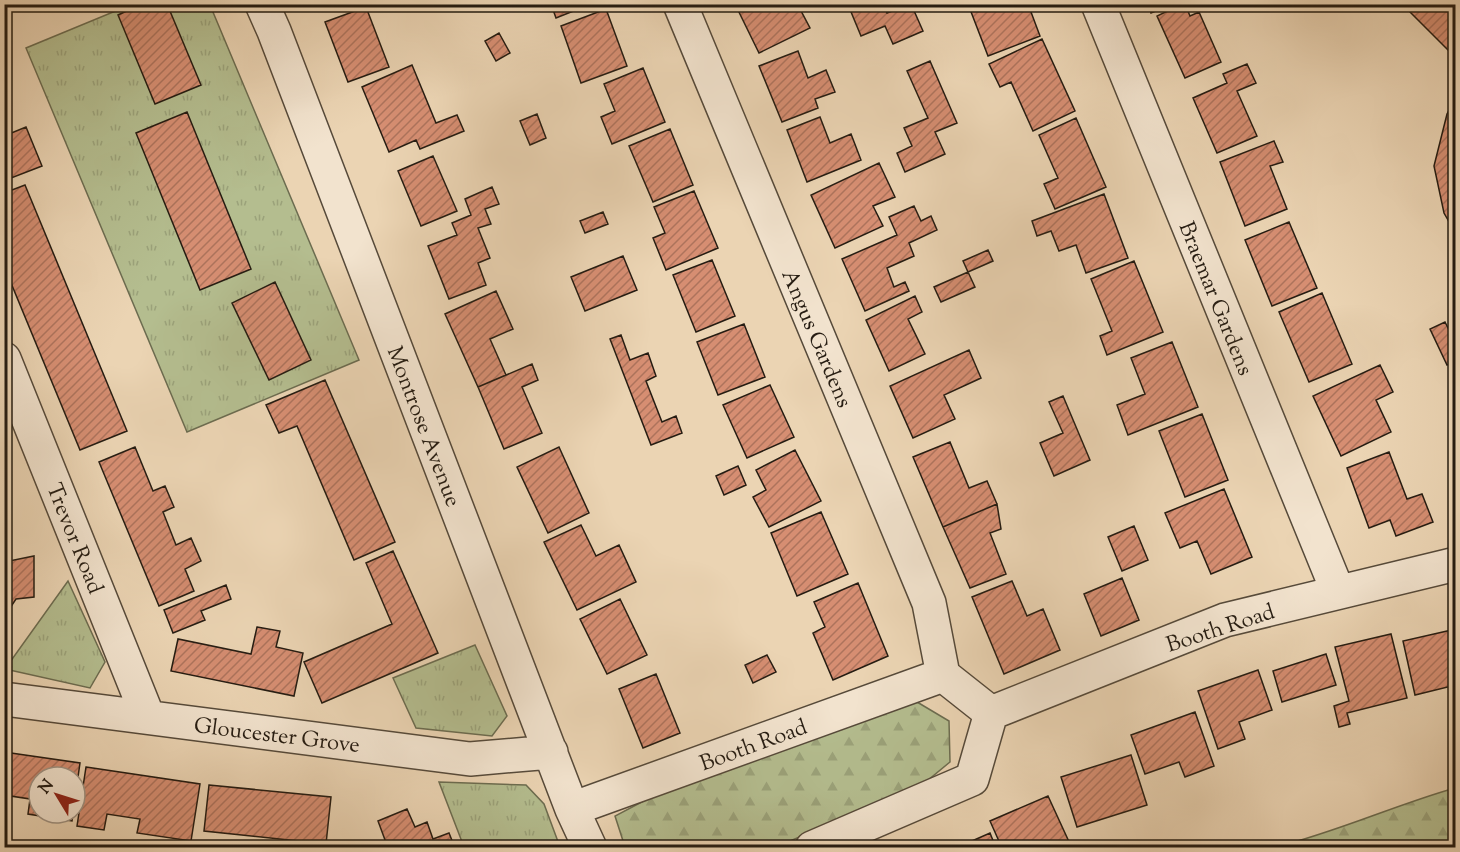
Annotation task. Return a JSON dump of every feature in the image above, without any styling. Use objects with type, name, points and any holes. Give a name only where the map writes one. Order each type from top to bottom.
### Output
[{"type":"street","name":"Montrose Avenue","points":[[262,4],[572,809],[590,848]]},
{"type":"street","name":"Angus Gardens","points":[[680,4],[929,603],[943,675]]},
{"type":"street","name":"Braemar Gardens","points":[[1098,4],[1338,592]]},
{"type":"street","name":"Trevor Road","points":[[4,359],[148,717]]},
{"type":"street","name":"Booth Road","points":[[991,712],[1225,620],[1455,564]]},
{"type":"street","points":[[812,848],[972,779],[991,712],[943,675]]},
{"type":"street","name":"Booth Road","points":[[572,809],[943,675]]},
{"type":"street","name":"Gloucester Grove","points":[[4,699],[470,759],[550,752]]},
{"type":"green space","points":[[130,5],[210,5],[359,360],[187,432],[26,48]]},
{"type":"green space","points":[[68,581],[105,662],[90,688],[5,669]]},
{"type":"green space","points":[[475,645],[507,716],[492,736],[416,728],[393,678]]},
{"type":"green space","points":[[912,699],[949,721],[950,762],[922,785],[783,844],[750,848],[625,847],[615,816],[655,795]]},
{"type":"green space","points":[[439,782],[526,785],[544,804],[560,847],[464,847]]},
{"type":"green space","points":[[1455,788],[1455,847],[1276,847],[1321,834]]},
{"type":"building","points":[[142,4],[167,4],[201,85],[155,104],[118,15]]},
{"type":"building","points":[[551,4],[591,4],[556,18]]},
{"type":"building","points":[[735,4],[805,4],[799,7],[810,28],[759,53]]},
{"type":"building","points":[[855,4],[883,4],[887,13],[911,4],[923,31],[893,44],[885,26],[861,36],[849,7]]},
{"type":"building","points":[[968,4],[1028,4],[1040,36],[988,56]]},
{"type":"building","points":[[1148,4],[1173,4],[1151,13]]},
{"type":"building","points":[[1185,4],[1190,16],[1199,12],[1221,62],[1185,78],[1157,16]]},
{"type":"building","points":[[1402,4],[1456,4],[1456,58]]},
{"type":"building","points":[[366,7],[389,67],[348,82],[325,22]]},
{"type":"building","points":[[606,9],[627,66],[581,83],[561,26]]},
{"type":"building","points":[[499,33],[510,53],[496,61],[485,41]]},
{"type":"building","points":[[1042,39],[1075,111],[1033,131],[1011,82],[1000,87],[989,64]]},
{"type":"building","points":[[798,51],[808,78],[826,70],[835,92],[815,99],[818,108],[782,122],[759,66]]},
{"type":"building","points":[[930,61],[957,123],[935,132],[945,154],[905,172],[897,153],[912,146],[904,128],[928,118],[907,71]]},
{"type":"building","points":[[1247,64],[1256,83],[1237,91],[1257,136],[1217,153],[1193,98],[1227,83],[1223,74]]},
{"type":"building","points":[[412,65],[436,123],[457,115],[464,131],[420,149],[416,140],[389,152],[362,87]]},
{"type":"building","points":[[643,68],[665,122],[612,144],[601,117],[615,111],[604,84]]},
{"type":"building","points":[[1456,97],[1456,234],[1444,213],[1434,166],[1447,114]]},
{"type":"building","points":[[187,112],[251,269],[200,290],[136,133]]},
{"type":"building","points":[[537,114],[546,138],[530,145],[520,121]]},
{"type":"building","points":[[820,117],[830,143],[851,134],[861,160],[807,182],[787,130]]},
{"type":"building","points":[[1076,118],[1106,187],[1055,209],[1044,184],[1058,178],[1039,135]]},
{"type":"building","points":[[26,127],[42,166],[6,180],[4,136]]},
{"type":"building","points":[[670,129],[693,185],[653,202],[629,146]]},
{"type":"building","points":[[1274,141],[1283,162],[1270,166],[1287,209],[1245,226],[1220,162]]},
{"type":"building","points":[[433,156],[457,211],[421,226],[398,171]]},
{"type":"building","points":[[879,163],[895,197],[873,206],[883,226],[835,248],[811,195]]},
{"type":"building","points":[[25,185],[127,431],[80,450],[4,266],[4,193]]},
{"type":"building","points":[[492,187],[499,204],[485,209],[491,224],[478,228],[490,258],[478,263],[486,285],[449,299],[428,246],[457,235],[452,223],[471,215],[465,199]]},
{"type":"building","points":[[694,191],[718,248],[666,270],[653,238],[665,233],[654,207]]},
{"type":"building","points":[[1104,194],[1128,258],[1086,273],[1076,245],[1059,251],[1051,231],[1037,236],[1032,221]]},
{"type":"building","points":[[914,206],[921,221],[931,216],[937,230],[909,243],[914,256],[887,268],[894,287],[905,282],[909,291],[865,311],[842,259],[897,235],[889,217]]},
{"type":"building","points":[[603,212],[608,224],[585,233],[580,221]]},
{"type":"building","points":[[1289,222],[1317,288],[1272,306],[1245,240]]},
{"type":"building","points":[[988,250],[993,261],[968,272],[963,261]]},
{"type":"building","points":[[623,256],[637,290],[585,311],[571,277]]},
{"type":"building","points":[[712,260],[735,316],[696,332],[673,275]]},
{"type":"building","points":[[1134,261],[1163,332],[1107,355],[1100,336],[1112,331],[1091,279]]},
{"type":"building","points":[[968,272],[975,287],[941,302],[934,287]]},
{"type":"building","points":[[275,282],[311,360],[269,380],[232,303]]},
{"type":"building","points":[[496,291],[513,329],[490,339],[506,375],[478,387],[445,314]]},
{"type":"building","points":[[1322,293],[1352,364],[1309,382],[1279,312]]},
{"type":"building","points":[[915,296],[922,312],[908,319],[925,354],[889,371],[866,320]]},
{"type":"building","points":[[1445,322],[1456,344],[1456,361],[1447,365],[1430,329]]},
{"type":"building","points":[[744,324],[765,377],[718,395],[697,342]]},
{"type":"building","points":[[621,335],[630,360],[648,353],[656,376],[646,381],[662,422],[676,416],[682,433],[651,445],[610,339]]},
{"type":"building","points":[[1172,342],[1198,407],[1128,435],[1117,405],[1145,394],[1131,358]]},
{"type":"building","points":[[969,350],[981,378],[944,395],[955,419],[913,438],[890,386]]},
{"type":"building","points":[[532,364],[538,380],[522,387],[542,433],[504,449],[478,387]]},
{"type":"building","points":[[1380,365],[1393,392],[1376,400],[1391,432],[1341,456],[1313,396]]},
{"type":"building","points":[[325,380],[395,542],[354,560],[297,426],[279,433],[266,405]]},
{"type":"building","points":[[770,385],[794,437],[747,458],[723,405]]},
{"type":"building","points":[[1063,396],[1090,460],[1054,476],[1040,443],[1063,433],[1049,402]]},
{"type":"building","points":[[1202,414],[1228,480],[1185,497],[1159,431]]},
{"type":"building","points":[[950,442],[969,488],[987,481],[997,504],[943,527],[913,457]]},
{"type":"building","points":[[135,447],[153,491],[165,486],[174,507],[163,512],[176,545],[191,538],[201,561],[185,569],[194,591],[159,606],[99,462]]},
{"type":"building","points":[[559,447],[589,513],[548,533],[517,467]]},
{"type":"building","points":[[795,450],[821,501],[769,527],[753,497],[766,490],[756,470]]},
{"type":"building","points":[[1389,452],[1407,499],[1422,494],[1433,522],[1396,536],[1390,520],[1369,528],[1347,468]]},
{"type":"building","points":[[738,466],[746,485],[724,495],[716,476]]},
{"type":"building","points":[[1224,489],[1252,557],[1211,574],[1197,541],[1180,548],[1165,513]]},
{"type":"building","points":[[997,504],[1001,529],[990,533],[1006,574],[970,588],[943,527]]},
{"type":"building","points":[[821,512],[848,574],[797,596],[771,533]]},
{"type":"building","points":[[581,525],[596,556],[619,545],[636,582],[577,610],[544,542]]},
{"type":"building","points":[[1134,526],[1148,560],[1122,571],[1108,537]]},
{"type":"building","points":[[393,551],[438,653],[322,703],[304,662],[392,624],[366,563]]},
{"type":"building","points":[[34,556],[34,597],[16,599],[4,617],[4,562]]},
{"type":"building","points":[[1122,578],[1139,620],[1101,636],[1084,594]]},
{"type":"building","points":[[1012,581],[1027,616],[1043,609],[1060,650],[1004,674],[972,597]]},
{"type":"building","points":[[858,583],[888,656],[833,680],[813,633],[825,627],[814,602]]},
{"type":"building","points":[[226,585],[231,599],[201,611],[205,620],[173,633],[164,610]]},
{"type":"building","points":[[620,599],[647,655],[607,674],[580,619]]},
{"type":"building","points":[[257,627],[280,631],[276,647],[303,653],[294,696],[171,671],[178,639],[251,654]]},
{"type":"building","points":[[1456,629],[1456,685],[1415,695],[1403,641]]},
{"type":"building","points":[[1391,634],[1407,698],[1347,713],[1350,724],[1339,727],[1334,706],[1349,701],[1335,647]]},
{"type":"building","points":[[1326,654],[1336,685],[1282,702],[1273,671]]},
{"type":"building","points":[[767,655],[776,672],[753,683],[745,665]]},
{"type":"building","points":[[1258,670],[1272,710],[1239,722],[1245,739],[1218,749],[1198,691]]},
{"type":"building","points":[[656,674],[680,733],[643,748],[619,689]]},
{"type":"building","points":[[1195,712],[1214,766],[1185,777],[1179,762],[1145,774],[1131,735]]},
{"type":"building","points":[[4,752],[80,763],[80,765],[27,765],[27,799],[4,795]]},
{"type":"building","points":[[1131,755],[1147,805],[1077,827],[1061,777]]},
{"type":"building","points":[[87,767],[200,784],[191,841],[137,833],[140,819],[107,814],[104,830],[77,826],[87,825]]},
{"type":"building","points":[[209,785],[331,797],[326,844],[204,831]]},
{"type":"building","points":[[1048,796],[1070,844],[1063,848],[1042,848],[1041,845],[1034,848],[1002,848],[990,821]]},
{"type":"building","points":[[407,809],[415,827],[427,822],[433,839],[449,833],[455,848],[388,848],[378,821]]},
{"type":"building","points":[[990,833],[996,848],[956,848]]}]
